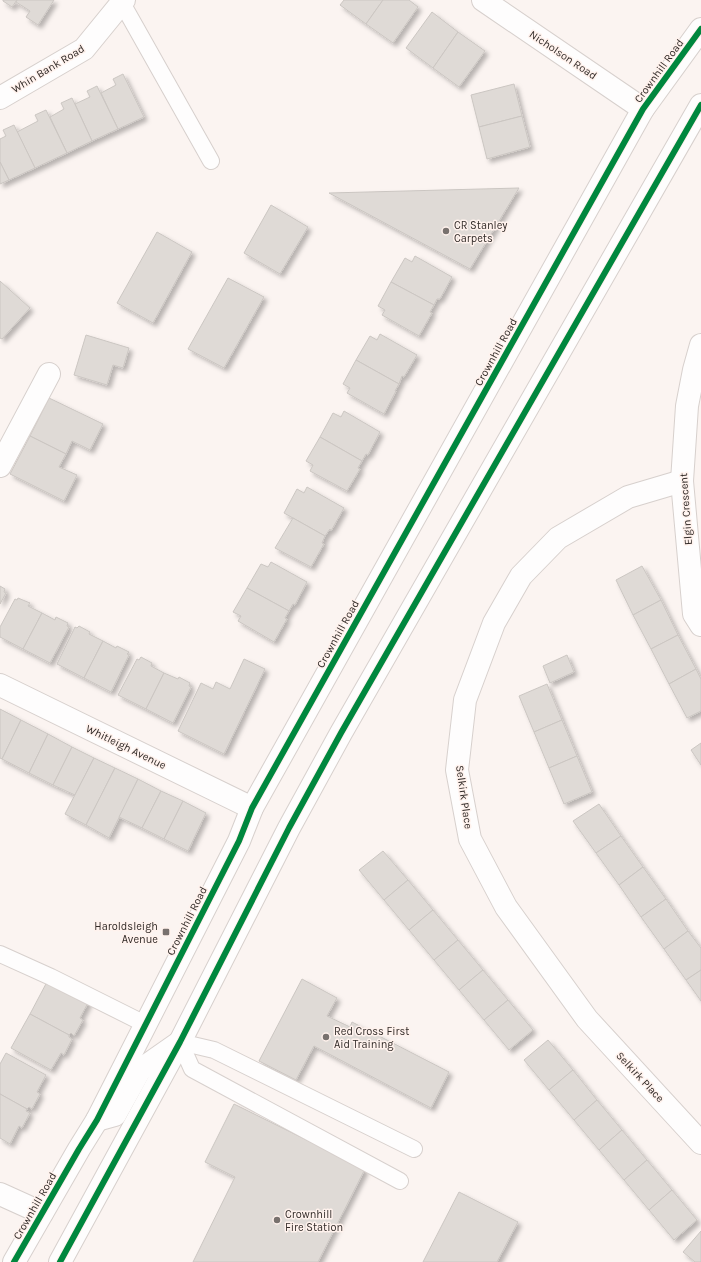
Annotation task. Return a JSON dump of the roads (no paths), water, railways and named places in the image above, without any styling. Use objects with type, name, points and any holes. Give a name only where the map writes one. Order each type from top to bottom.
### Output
[{"type":"main road","name":"Nicholson Road","points":[[483,0],[643,109]]},
{"type":"main road","name":"Whin Bank Road","points":[[0,98],[84,49],[123,2]]},
{"type":"main road","name":"Crownhill Road","points":[[14,1262],[97,1120],[239,841],[252,808],[643,109],[701,29]]},
{"type":"main road","points":[[60,1262],[180,1042],[289,828],[341,733],[701,106]]},
{"type":"main road","name":"Elgin Crescent","points":[[701,345],[694,370],[687,406],[682,480],[694,614],[701,625]]},
{"type":"main road","points":[[0,466],[49,374]]},
{"type":"main road","name":"Selkirk Place","points":[[682,480],[628,497],[558,538],[521,576],[494,623],[465,700],[457,770],[470,839],[506,907],[587,1019],[701,1143]]},
{"type":"main road","name":"Whitleigh Avenue","points":[[0,686],[252,808]]},
{"type":"main road","points":[[97,1120],[115,1115],[140,1070],[180,1042]]},
{"type":"main road","points":[[0,1194],[42,1213]]},
{"type":"lane","points":[[123,2],[211,161]]},
{"type":"lane","points":[[0,954],[51,977],[145,1024]]},
{"type":"lane","points":[[180,1042],[214,1050],[414,1149]]},
{"type":"lane","points":[[180,1042],[192,1069],[400,1182]]},
{"type":"place","name":"CR Stanley Carpets","points":[[446,231]]},
{"type":"place","name":"Haroldsleigh Avenue","points":[[166,932]]},
{"type":"place","name":"Red Cross First Aid Training","points":[[326,1037]]},
{"type":"place","name":"Crownhill Fire Station","points":[[277,1220]]}]
